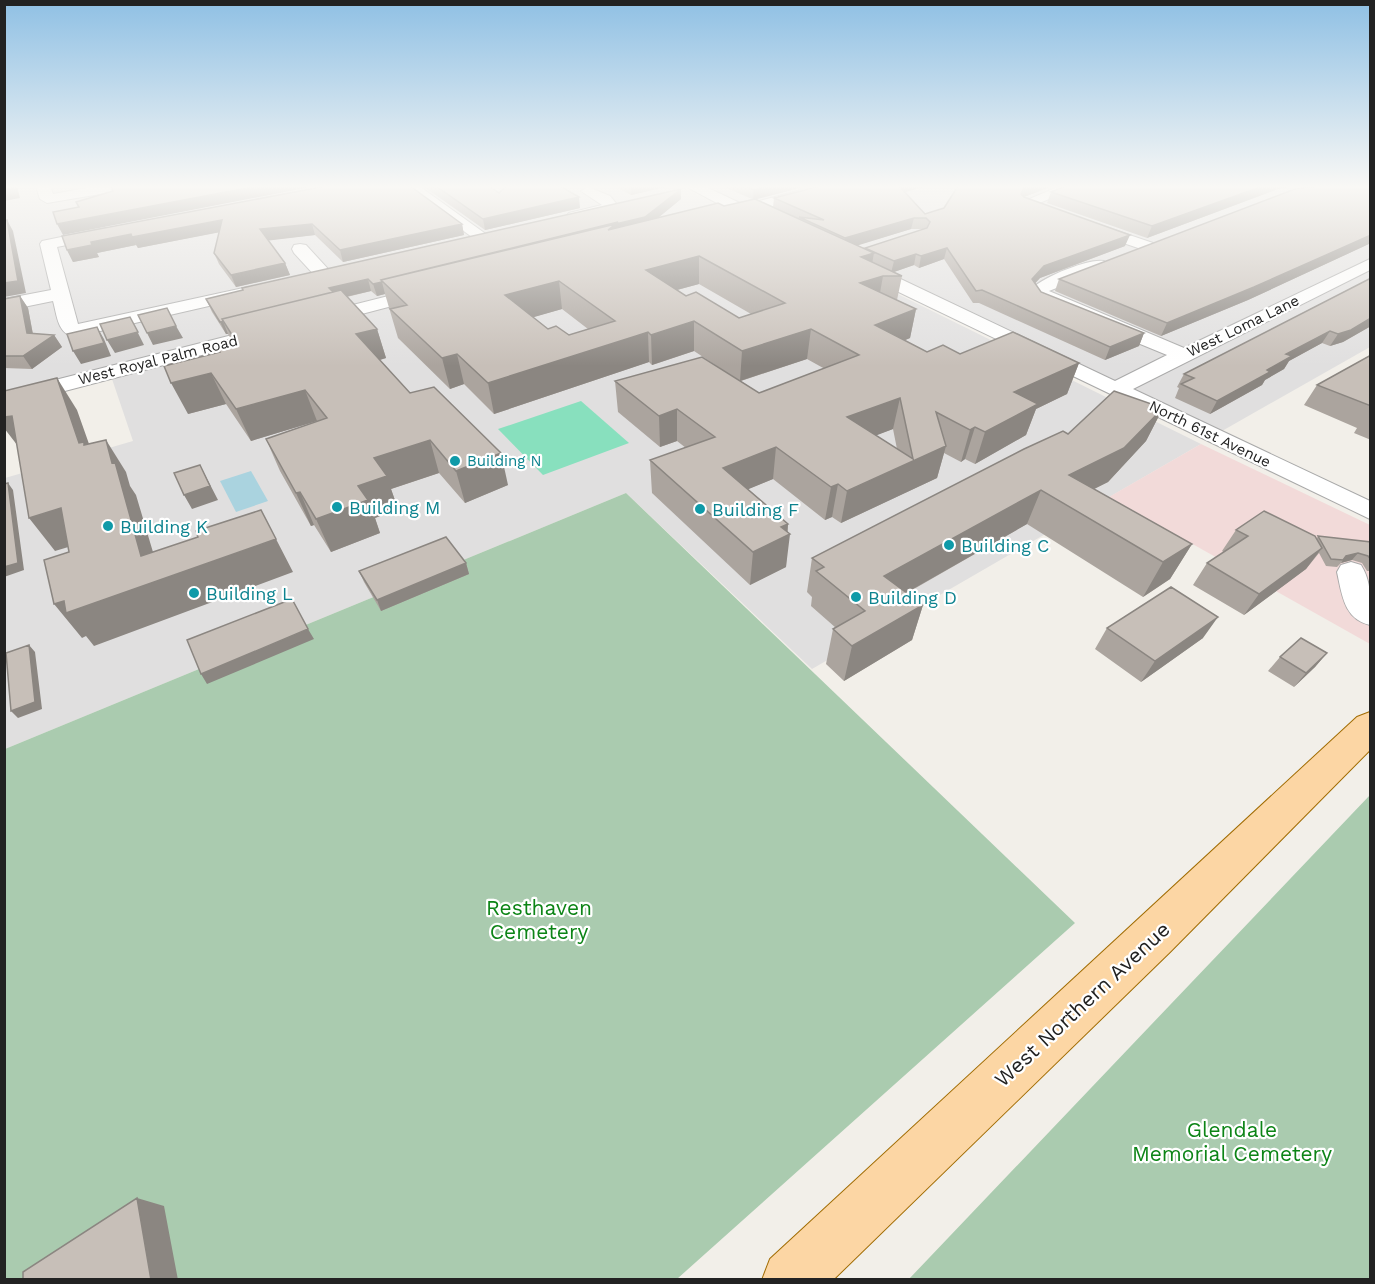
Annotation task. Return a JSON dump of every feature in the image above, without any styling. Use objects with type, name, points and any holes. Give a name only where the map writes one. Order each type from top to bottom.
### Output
[{"type":"main road","name":"West Northern Avenue","points":[[791,1280],[1371,727]]},
{"type":"street","points":[[48,246],[69,326],[74,331],[266,288]]},
{"type":"street","points":[[1147,246],[1047,284],[1039,291],[1046,298],[1184,355]]},
{"type":"street","points":[[300,249],[323,274]]},
{"type":"street","name":"North 61st Avenue","points":[[869,250],[845,257],[1371,511]]},
{"type":"street","name":"West Loma Lane","points":[[1115,389],[1371,264]]},
{"type":"street","points":[[300,280],[345,269]]},
{"type":"street","points":[[301,323],[450,285]]},
{"type":"street","points":[[4,305],[60,294]]},
{"type":"street","name":"West Royal Palm Road","points":[[4,400],[279,329]]},
{"type":"street","points":[[1351,572],[1360,605],[1371,614]]},
{"type":"shaded area","points":[[4,246],[582,246],[5,393]]},
{"type":"shaded area","points":[[623,246],[800,246],[1201,444],[812,669],[626,493],[5,749],[5,478],[133,441],[112,379]]},
{"type":"shaded area","points":[[830,246],[1370,246],[1370,347],[1222,431]]},
{"type":"shaded area","points":[[1201,444],[1370,525],[1370,644],[1109,497]]},
{"type":"green space","points":[[581,401],[629,443],[543,475],[498,429]]},
{"type":"green space","name":"Resthaven Cemetery","points":[[626,493],[1075,923],[677,1279],[5,1280],[5,749]]},
{"type":"green space","name":"Glendale Memorial Cemetery","points":[[1370,795],[1370,1279],[909,1279]]},
{"type":"water","points":[[251,471],[268,501],[236,512],[220,481]]},
{"type":"building","points":[[4,246],[12,246],[18,281],[4,283]]},
{"type":"building","points":[[66,246],[87,246],[67,250]]},
{"type":"building","points":[[216,246],[272,246],[285,263],[231,275],[214,253]]},
{"type":"building","points":[[336,246],[359,246],[340,250]]},
{"type":"building","points":[[429,246],[524,246],[381,280],[382,282],[373,284],[368,279],[329,288],[333,292],[222,319],[223,321],[220,322],[206,299],[243,290],[242,288]]},
{"type":"building","points":[[520,246],[858,246],[874,253],[861,257],[902,276],[883,276],[860,283],[916,309],[875,325],[927,352],[943,345],[960,354],[1013,332],[1079,363],[1014,392],[1038,404],[985,432],[975,427],[970,430],[936,412],[946,446],[847,491],[838,484],[831,487],[776,447],[723,468],[788,524],[781,527],[790,534],[753,552],[650,460],[715,437],[677,409],[659,416],[615,381],[702,357],[759,393],[859,355],[811,329],[742,351],[694,321],[651,335],[648,332],[488,383],[457,354],[442,358],[390,309],[407,305],[381,280]],"holes":[[[699,256],[785,303],[739,318],[696,292],[686,296],[646,270]],[[559,281],[615,321],[569,335],[556,326],[548,329],[505,295]],[[900,398],[913,459],[847,417]]]},
{"type":"building","points":[[871,246],[1100,246],[1044,266],[1032,279],[1041,292],[1144,333],[1110,347],[982,290],[976,291],[947,248],[894,261],[865,248]]},
{"type":"building","points":[[1146,246],[1346,246],[1167,323],[1059,279]]},
{"type":"building","points":[[1371,278],[1371,318],[1351,330],[1338,334],[1330,331],[1286,354],[1292,356],[1267,370],[1270,372],[1217,401],[1181,384],[1194,378],[1184,374]]},
{"type":"building","points":[[341,290],[377,329],[356,334],[410,393],[434,387],[501,453],[456,471],[430,440],[374,458],[387,476],[358,486],[368,500],[316,519],[300,492],[296,493],[266,439],[327,418],[305,390],[236,409],[211,373],[171,383],[164,366],[220,352],[214,344],[234,338],[222,319]]},
{"type":"building","points":[[20,296],[27,333],[54,335],[23,356],[4,356],[4,299]]},
{"type":"building","points":[[167,308],[176,326],[147,333],[138,315]]},
{"type":"building","points":[[130,317],[138,332],[107,340],[100,324]]},
{"type":"building","points":[[97,327],[104,343],[73,351],[67,334]]},
{"type":"building","points":[[1371,355],[1371,406],[1317,385]]},
{"type":"building","points":[[57,378],[79,443],[84,442],[84,445],[106,440],[112,463],[115,462],[141,556],[198,537],[196,531],[261,510],[276,539],[66,613],[64,601],[54,604],[44,560],[69,552],[61,508],[29,518],[12,416],[4,417],[4,391]]},
{"type":"building","points":[[1114,391],[1163,408],[1124,448],[1069,475],[1192,544],[1163,562],[1041,490],[884,576],[923,605],[852,646],[833,629],[865,611],[816,571],[824,567],[812,558],[1024,449],[1063,431],[1068,434]]},
{"type":"building","points":[[200,465],[210,486],[184,495],[174,473]]},
{"type":"building","points":[[8,483],[18,563],[4,567],[4,484]]},
{"type":"building","points":[[1264,511],[1315,536],[1322,548],[1259,594],[1207,563],[1248,536],[1236,530]]},
{"type":"building","points":[[1318,536],[1371,542],[1371,560],[1368,556],[1358,553],[1346,556],[1343,560],[1331,559]]},
{"type":"building","points":[[446,537],[466,563],[377,600],[359,571]]},
{"type":"building","points":[[1171,587],[1218,617],[1155,661],[1107,628]]},
{"type":"building","points":[[292,599],[308,629],[201,674],[187,640]]},
{"type":"building","points":[[1301,638],[1327,653],[1306,673],[1280,657]]},
{"type":"building","points":[[29,645],[35,702],[11,711],[6,653]]},
{"type":"building","points":[[137,1198],[151,1280],[23,1280],[23,1272]]},
{"type":"place","name":"Building N","points":[[455,461]]},
{"type":"place","name":"Building M","points":[[337,507]]},
{"type":"place","name":"Building F","points":[[700,509]]},
{"type":"place","name":"Building K","points":[[108,526]]},
{"type":"place","name":"Building C","points":[[949,545]]},
{"type":"place","name":"Building L","points":[[194,593]]},
{"type":"place","name":"Building D","points":[[856,597]]}]
